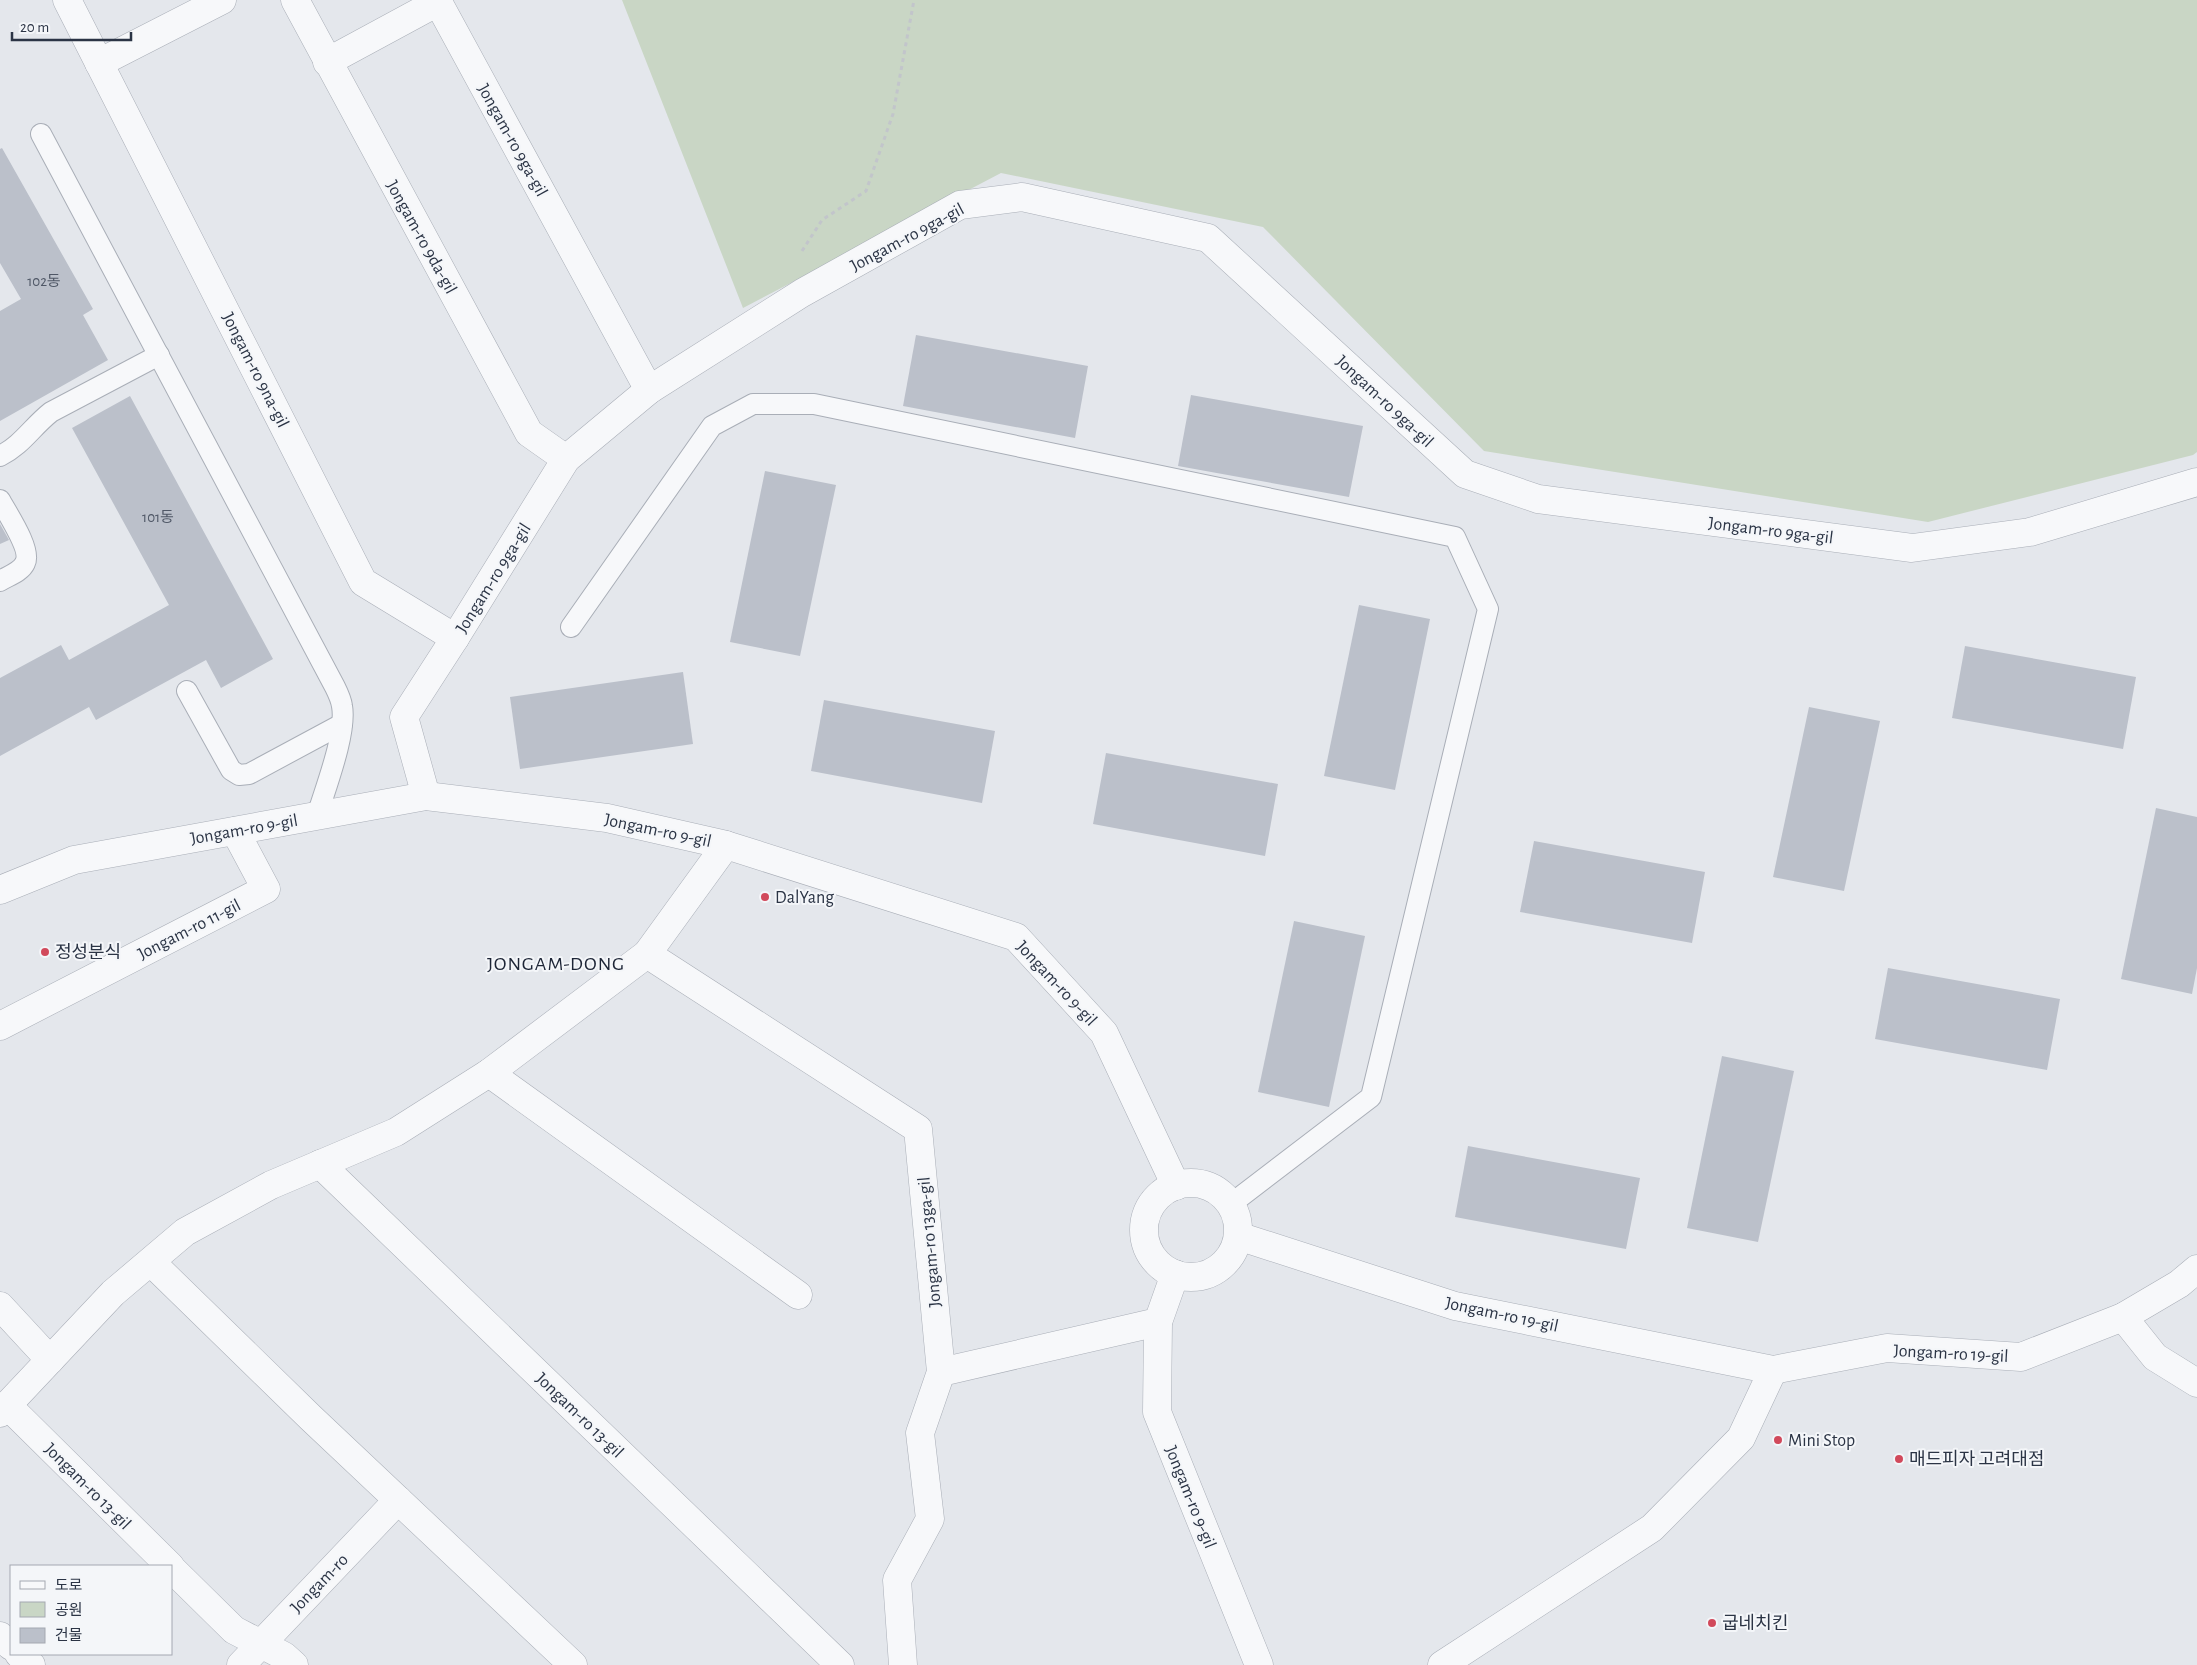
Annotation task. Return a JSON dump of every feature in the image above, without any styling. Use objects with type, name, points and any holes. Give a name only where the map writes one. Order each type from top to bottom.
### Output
[{"type":"street","name":"Jongam-ro 9na-gil","points":[[67,0],[363,582],[455,638]]},
{"type":"street","points":[[99,63],[222,0]]},
{"type":"street","name":"Jongam-ro 9da-gil","points":[[295,0],[528,433],[566,459]]},
{"type":"street","name":"Jongam-ro 9ga-gil","points":[[327,62],[438,2],[649,390]]},
{"type":"street","name":"Jongam-ro 9ga-gil","points":[[426,796],[404,717],[566,459],[649,390],[802,293],[960,205],[1022,196],[1208,238],[1465,474],[1538,499],[1912,548],[2030,532],[2197,482]]},
{"type":"street","name":"Jongam-ro 9-gil","points":[[0,890],[74,860],[426,796],[607,818],[726,845],[1016,937],[1104,1033],[1176,1186]]},
{"type":"street","name":"Jongam-ro 11-gil","points":[[0,1026],[266,889],[236,831]]},
{"type":"street","name":"Jongam-ro 13-gil","points":[[169,1565],[4,1409],[113,1293],[185,1232],[270,1186],[396,1132],[489,1073],[647,954],[726,845]]},
{"type":"street","name":"Jongam-ro 13ga-gil","points":[[647,954],[918,1129],[941,1372],[920,1434],[930,1519],[897,1580],[904,1665]]},
{"type":"street","points":[[489,1073],[798,1295]]},
{"type":"street","name":"Jongam-ro 13-gil","points":[[320,1164],[840,1665]]},
{"type":"street","points":[[1190,1183],[1206,1185],[1221,1193],[1231,1204],[1237,1219],[1238,1236],[1227,1260],[1214,1271],[1199,1276],[1175,1274],[1161,1266],[1151,1253],[1145,1237],[1145,1222],[1151,1206],[1162,1193],[1176,1186],[1190,1183]]},
{"type":"street","name":"Jongam-ro 19-gil","points":[[1238,1236],[1455,1306],[1773,1370],[1887,1348],[2021,1356],[2123,1317],[2179,1284],[2197,1269]]},
{"type":"street","points":[[151,1262],[572,1665]]},
{"type":"street","name":"Jongam-ro 9-gil","points":[[1175,1274],[1158,1322],[1157,1412],[1259,1665]]},
{"type":"street","points":[[0,1306],[50,1360]]},
{"type":"street","points":[[2123,1317],[2155,1357],[2197,1382]]},
{"type":"street","points":[[941,1372],[1158,1322]]},
{"type":"street","points":[[1442,1665],[1652,1528],[1741,1438],[1773,1370]]},
{"type":"street","name":"Jongam-ro","points":[[240,1665],[398,1500]]},
{"type":"street","name":"Jongam-ro 13-gil","points":[[172,1568],[234,1630],[284,1656],[294,1665]]},
{"type":"street","points":[[0,1636],[10,1645]]},
{"type":"street","points":[[20,1655],[31,1665]]},
{"type":"lane","points":[[42,134],[336,687],[342,706],[342,724],[317,816]]},
{"type":"lane","points":[[0,456],[14,449],[38,422],[51,412],[159,355]]},
{"type":"lane","points":[[571,627],[712,426],[753,404],[814,404],[1454,537],[1488,609],[1371,1096],[1231,1204]]},
{"type":"lane","points":[[0,500],[27,551],[25,563],[20,569],[0,581]]},
{"type":"lane","points":[[187,691],[231,770],[239,776],[249,774],[342,724]]},
{"type":"path","points":[[802,293],[794,266],[822,220],[866,191],[893,114],[914,0]]},
{"type":"green space","points":[[622,0],[2197,0],[2197,452],[2193,455],[1928,522],[1484,451],[1263,227],[1001,173],[743,308]]},
{"type":"building","points":[[2,148],[93,309],[83,315],[108,360],[0,421],[0,311],[21,299],[0,263],[0,149]]},
{"type":"building","points":[[916,335],[1088,366],[1075,438],[903,406]]},
{"type":"building","points":[[1191,395],[1363,426],[1349,497],[1178,466]]},
{"type":"building","points":[[130,396],[273,659],[221,688],[206,660],[96,720],[89,707],[0,756],[0,678],[61,645],[69,660],[169,605],[72,428]]},
{"type":"building","points":[[765,471],[836,485],[800,656],[730,642]]},
{"type":"building","points":[[0,524],[9,540],[0,544]]},
{"type":"building","points":[[1359,605],[1430,619],[1395,790],[1324,776]]},
{"type":"building","points":[[1965,646],[2136,677],[2123,749],[1952,718]]},
{"type":"building","points":[[683,672],[693,744],[520,769],[510,697]]},
{"type":"building","points":[[824,700],[995,731],[982,803],[811,771]]},
{"type":"building","points":[[1809,707],[1880,721],[1844,891],[1773,877]]},
{"type":"building","points":[[1106,753],[1278,784],[1265,856],[1093,824]]},
{"type":"building","points":[[2156,808],[2197,817],[2197,968],[2192,994],[2121,979]]},
{"type":"building","points":[[1534,841],[1705,872],[1692,943],[1520,912]]},
{"type":"building","points":[[1294,921],[1365,936],[1329,1107],[1258,1092]]},
{"type":"building","points":[[1888,968],[2060,999],[2047,1070],[1875,1039]]},
{"type":"building","points":[[1722,1056],[1794,1071],[1758,1242],[1687,1228]]},
{"type":"building","points":[[1468,1146],[1640,1178],[1626,1249],[1455,1217]]},
{"type":"place","name":"DalYang","points":[[765,897]]},
{"type":"place","name":"정성분식","points":[[45,952]]},
{"type":"place","name":"Mini Stop","points":[[1778,1440]]},
{"type":"place","name":"매드피자 고려대점","points":[[1899,1459]]},
{"type":"place","name":"굽네치킨","points":[[1712,1623]]},
{"type":"district","name":"JONGAM-DONG","points":[[556,963]]}]
